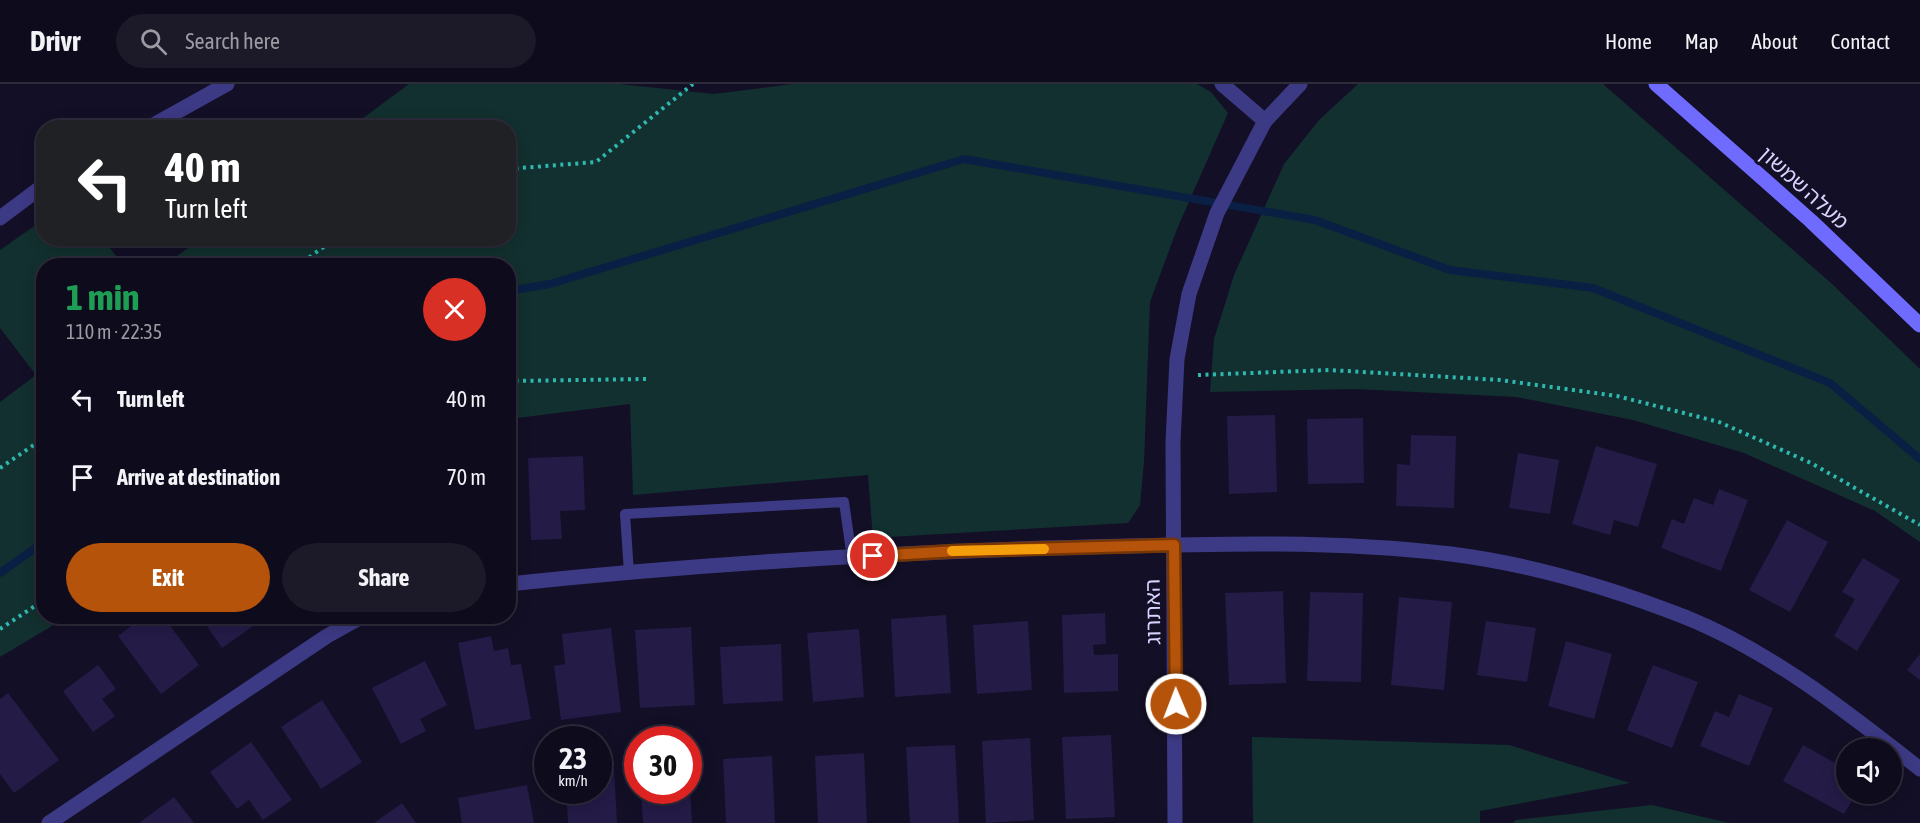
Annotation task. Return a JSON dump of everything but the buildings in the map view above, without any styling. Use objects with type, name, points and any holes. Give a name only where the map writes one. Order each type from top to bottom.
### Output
[{"type":"street","points":[[162,120],[227,84]]},
{"type":"street","points":[[1222,84],[1265,121]]},
{"type":"street","name":"האתרוג","points":[[1176,823],[1173,442],[1176,376],[1189,294],[1204,245],[1217,213],[1265,121],[1300,84]]},
{"type":"street","name":"מעלה שמשון","points":[[1656,84],[1811,221],[1920,325]]},
{"type":"street","points":[[0,218],[36,191]]},
{"type":"street","points":[[516,583],[629,573],[957,551],[1174,545],[1364,546],[1453,555],[1534,570],[1592,586],[1687,618],[1746,647],[1806,682],[1920,769]]},
{"type":"street","points":[[49,823],[327,636],[349,624]]},
{"type":"lane","points":[[629,573],[625,514],[844,502],[852,558]]},
{"type":"path","points":[[516,168],[596,162],[693,84]]},
{"type":"path","points":[[308,258],[325,246]]},
{"type":"path","points":[[1176,376],[1329,370],[1500,380],[1617,396],[1719,422],[1811,463],[1920,525]]},
{"type":"path","points":[[516,381],[647,379]]},
{"type":"path","points":[[0,468],[36,443]]},
{"type":"path","points":[[0,628],[36,605]]},
{"type":"green space","points":[[409,84],[619,84],[714,94],[793,84],[1197,84],[1211,92],[1228,113],[1177,229],[1150,302],[1144,462],[1140,505],[1128,523],[873,538],[868,475],[633,495],[630,404],[516,418],[516,258],[174,258],[191,246],[516,246],[516,120],[360,120]]},
{"type":"green space","points":[[1358,84],[1603,84],[1831,283],[1920,369],[1920,542],[1875,511],[1744,453],[1633,420],[1516,397],[1355,389],[1210,392],[1214,339],[1234,275],[1284,164],[1319,120]]},
{"type":"green space","points":[[36,225],[36,246],[108,246],[118,258],[36,258],[36,375],[0,328],[0,250]]},
{"type":"green space","points":[[36,375],[36,624],[55,624],[0,657],[0,402]]},
{"type":"green space","points":[[1252,737],[1509,745],[1630,783],[1480,811],[1480,823],[1253,823]]},
{"type":"green space","points":[[1652,805],[1729,823],[1513,823],[1516,820]]},
{"type":"waterway","points":[[516,290],[550,284],[964,159],[1315,220],[1450,270],[1593,288],[1830,383],[1920,459]]},
{"type":"waterway","points":[[0,573],[36,548]]},
{"type":"slow traffic","points":[[952,551],[1044,549]]},
{"type":"route","points":[[873,556],[957,551],[1174,545],[1176,704]]}]
